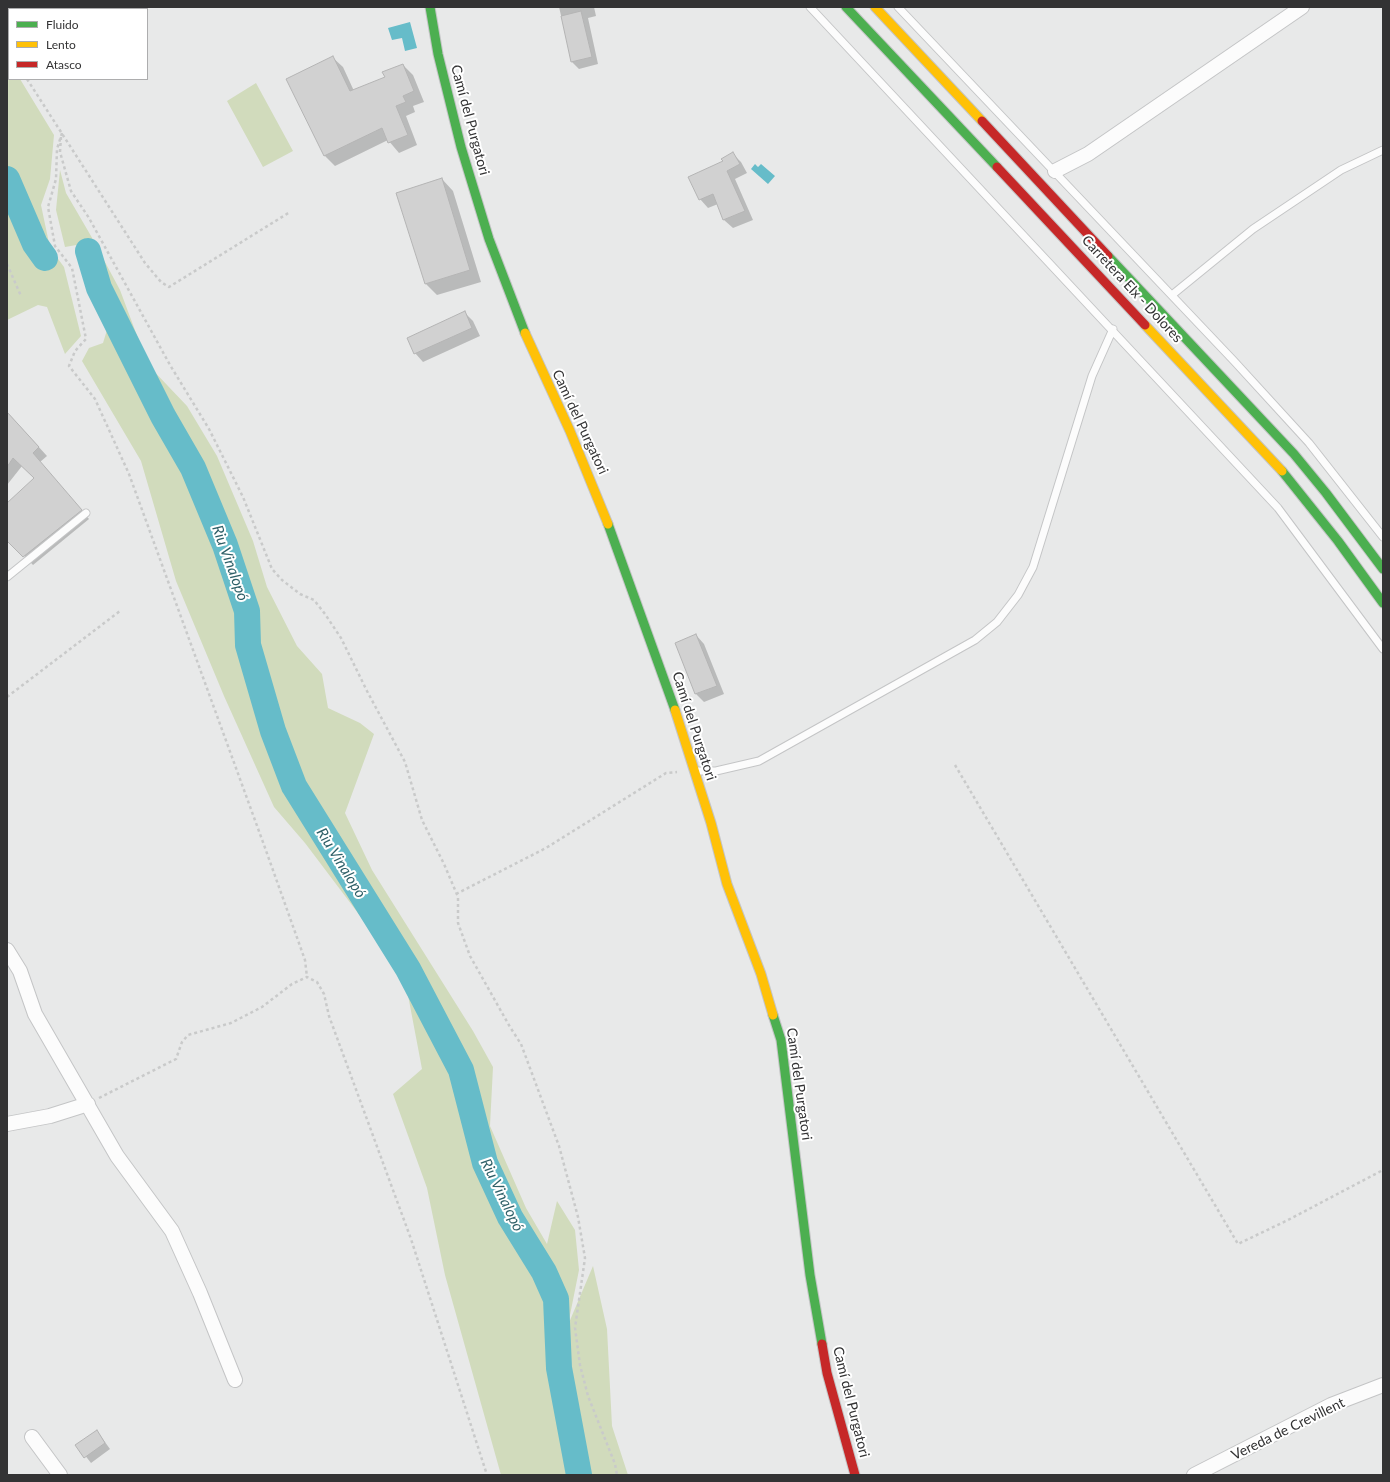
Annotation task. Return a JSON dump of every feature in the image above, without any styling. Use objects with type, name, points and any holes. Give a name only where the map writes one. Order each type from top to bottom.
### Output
[{"type":"main road","name":"Camí del Purgatori","points":[[430,7],[438,54],[461,147],[489,239],[529,345],[570,431],[618,546],[695,771],[727,884],[761,974],[781,1040],[810,1275],[827,1373],[855,1475]]},
{"type":"main road","name":"Carretera Elx - Dolores","points":[[846,7],[1284,473],[1338,541],[1383,603]]},
{"type":"main road","name":"Carretera Elx - Dolores","points":[[875,7],[1294,454],[1326,493],[1383,569]]},
{"type":"street","points":[[1055,171],[1088,154],[1302,7]]},
{"type":"street","points":[[7,950],[20,971],[35,1014],[117,1156],[172,1232],[200,1293],[235,1380]]},
{"type":"street","points":[[7,1124],[50,1116],[88,1104]]},
{"type":"street","name":"Vereda de Crevillent","points":[[1194,1475],[1331,1406],[1383,1385]]},
{"type":"street","points":[[32,1437],[60,1475]]},
{"type":"lane","points":[[810,7],[1278,508],[1383,649]]},
{"type":"lane","points":[[898,7],[1172,295],[1309,443],[1383,537]]},
{"type":"lane","points":[[1172,295],[1253,229],[1341,170],[1383,150]]},
{"type":"lane","points":[[695,771],[716,771],[759,761],[975,640],[997,622],[1018,596],[1033,567],[1092,376],[1112,329]]},
{"type":"lane","points":[[7,577],[86,513]]},
{"type":"path","points":[[27,80],[145,263],[161,282],[169,287],[290,212]]},
{"type":"path","points":[[62,133],[57,149],[56,179],[48,207],[55,246],[72,268],[86,339],[75,351],[69,366],[95,399],[129,474],[272,865],[305,960],[307,977]]},
{"type":"path","points":[[61,137],[60,152],[71,191],[89,218],[170,365],[209,430],[243,497],[272,569],[282,580],[300,594],[314,600],[341,638],[367,691],[406,762],[422,820],[444,864],[456,894],[458,923],[470,956],[521,1044],[559,1146],[578,1217],[585,1258],[575,1328],[580,1365],[588,1396],[615,1464],[617,1475]]},
{"type":"path","points":[[7,264],[22,296]]},
{"type":"path","points":[[7,697],[120,611]]},
{"type":"path","points":[[955,765],[1238,1244],[1288,1220],[1383,1170]]},
{"type":"path","points":[[456,894],[546,848],[666,774],[695,771]]},
{"type":"path","points":[[88,1104],[176,1058],[182,1042],[188,1035],[231,1023],[262,1007],[292,984],[307,977]]},
{"type":"path","points":[[307,977],[317,982],[324,994],[329,1016],[430,1296],[487,1475]]},
{"type":"green space","points":[[7,55],[8,80],[21,80],[54,135],[50,179],[41,205],[50,248],[64,267],[81,336],[65,354],[47,307],[38,305],[7,320]]},
{"type":"green space","points":[[256,83],[293,151],[263,167],[227,101]]},
{"type":"green space","points":[[60,170],[66,193],[120,290],[148,365],[187,406],[217,456],[253,541],[267,587],[297,646],[322,674],[328,708],[360,723],[374,734],[345,813],[372,870],[473,1031],[493,1067],[490,1126],[526,1208],[547,1244],[557,1201],[575,1230],[579,1270],[568,1325],[593,1266],[607,1329],[612,1426],[628,1475],[501,1475],[445,1275],[427,1188],[393,1094],[422,1069],[404,974],[305,843],[274,807],[224,696],[176,581],[141,461],[82,361],[89,348],[103,343],[107,330],[82,244],[65,247],[56,210]]},
{"type":"water","points":[[410,22],[417,48],[405,51],[402,38],[392,40],[388,28]]},
{"type":"water","points":[[755,164],[758,167],[761,164],[775,176],[768,184],[751,169]]},
{"type":"building","points":[[581,11],[592,57],[571,62],[561,16]]},
{"type":"building","points":[[333,56],[350,91],[385,77],[382,72],[403,64],[414,91],[403,96],[406,102],[396,106],[408,135],[388,143],[382,128],[324,156],[286,79]]},
{"type":"building","points":[[733,152],[740,164],[727,171],[745,211],[723,220],[713,194],[699,200],[688,177],[723,161],[721,159]]},
{"type":"building","points":[[442,178],[470,270],[425,284],[396,193]]},
{"type":"building","points":[[465,311],[472,328],[414,354],[407,338]]},
{"type":"building","points":[[7,412],[39,447],[33,453],[82,510],[23,557],[7,541],[7,503],[34,478],[13,458],[7,467]]},
{"type":"building","points":[[696,634],[717,686],[695,694],[675,643]]},
{"type":"building","points":[[97,1430],[105,1443],[84,1458],[75,1445]]},
{"type":"waterway","points":[[7,179],[35,244],[45,258]]},
{"type":"waterway","name":"Riu Vinalopó","points":[[88,251],[99,288],[163,416],[193,468],[225,545],[247,611],[248,645],[273,731],[294,786],[408,969],[461,1070],[485,1163],[510,1217],[544,1272],[556,1299],[559,1368],[579,1475]]},
{"type":"traffic: fast","points":[[430,7],[438,54],[461,147],[489,239],[525,333]]},
{"type":"traffic: fast","points":[[846,7],[997,167]]},
{"type":"traffic: fast","points":[[1108,256],[1294,454],[1326,493],[1383,569]]},
{"type":"traffic: fast","points":[[1282,471],[1338,541],[1383,603]]},
{"type":"traffic: fast","points":[[608,524],[675,710]]},
{"type":"traffic: fast","points":[[773,1015],[781,1040],[810,1275],[822,1344]]},
{"type":"traffic: slow","points":[[875,7],[982,121]]},
{"type":"traffic: slow","points":[[1145,325],[1282,471]]},
{"type":"traffic: slow","points":[[525,333],[570,431],[608,524]]},
{"type":"traffic: slow","points":[[675,710],[711,823],[727,884],[761,974],[773,1015]]},
{"type":"traffic: jam","points":[[982,121],[1108,256]]},
{"type":"traffic: jam","points":[[997,167],[1145,325]]},
{"type":"traffic: jam","points":[[822,1344],[827,1373],[855,1475]]}]
